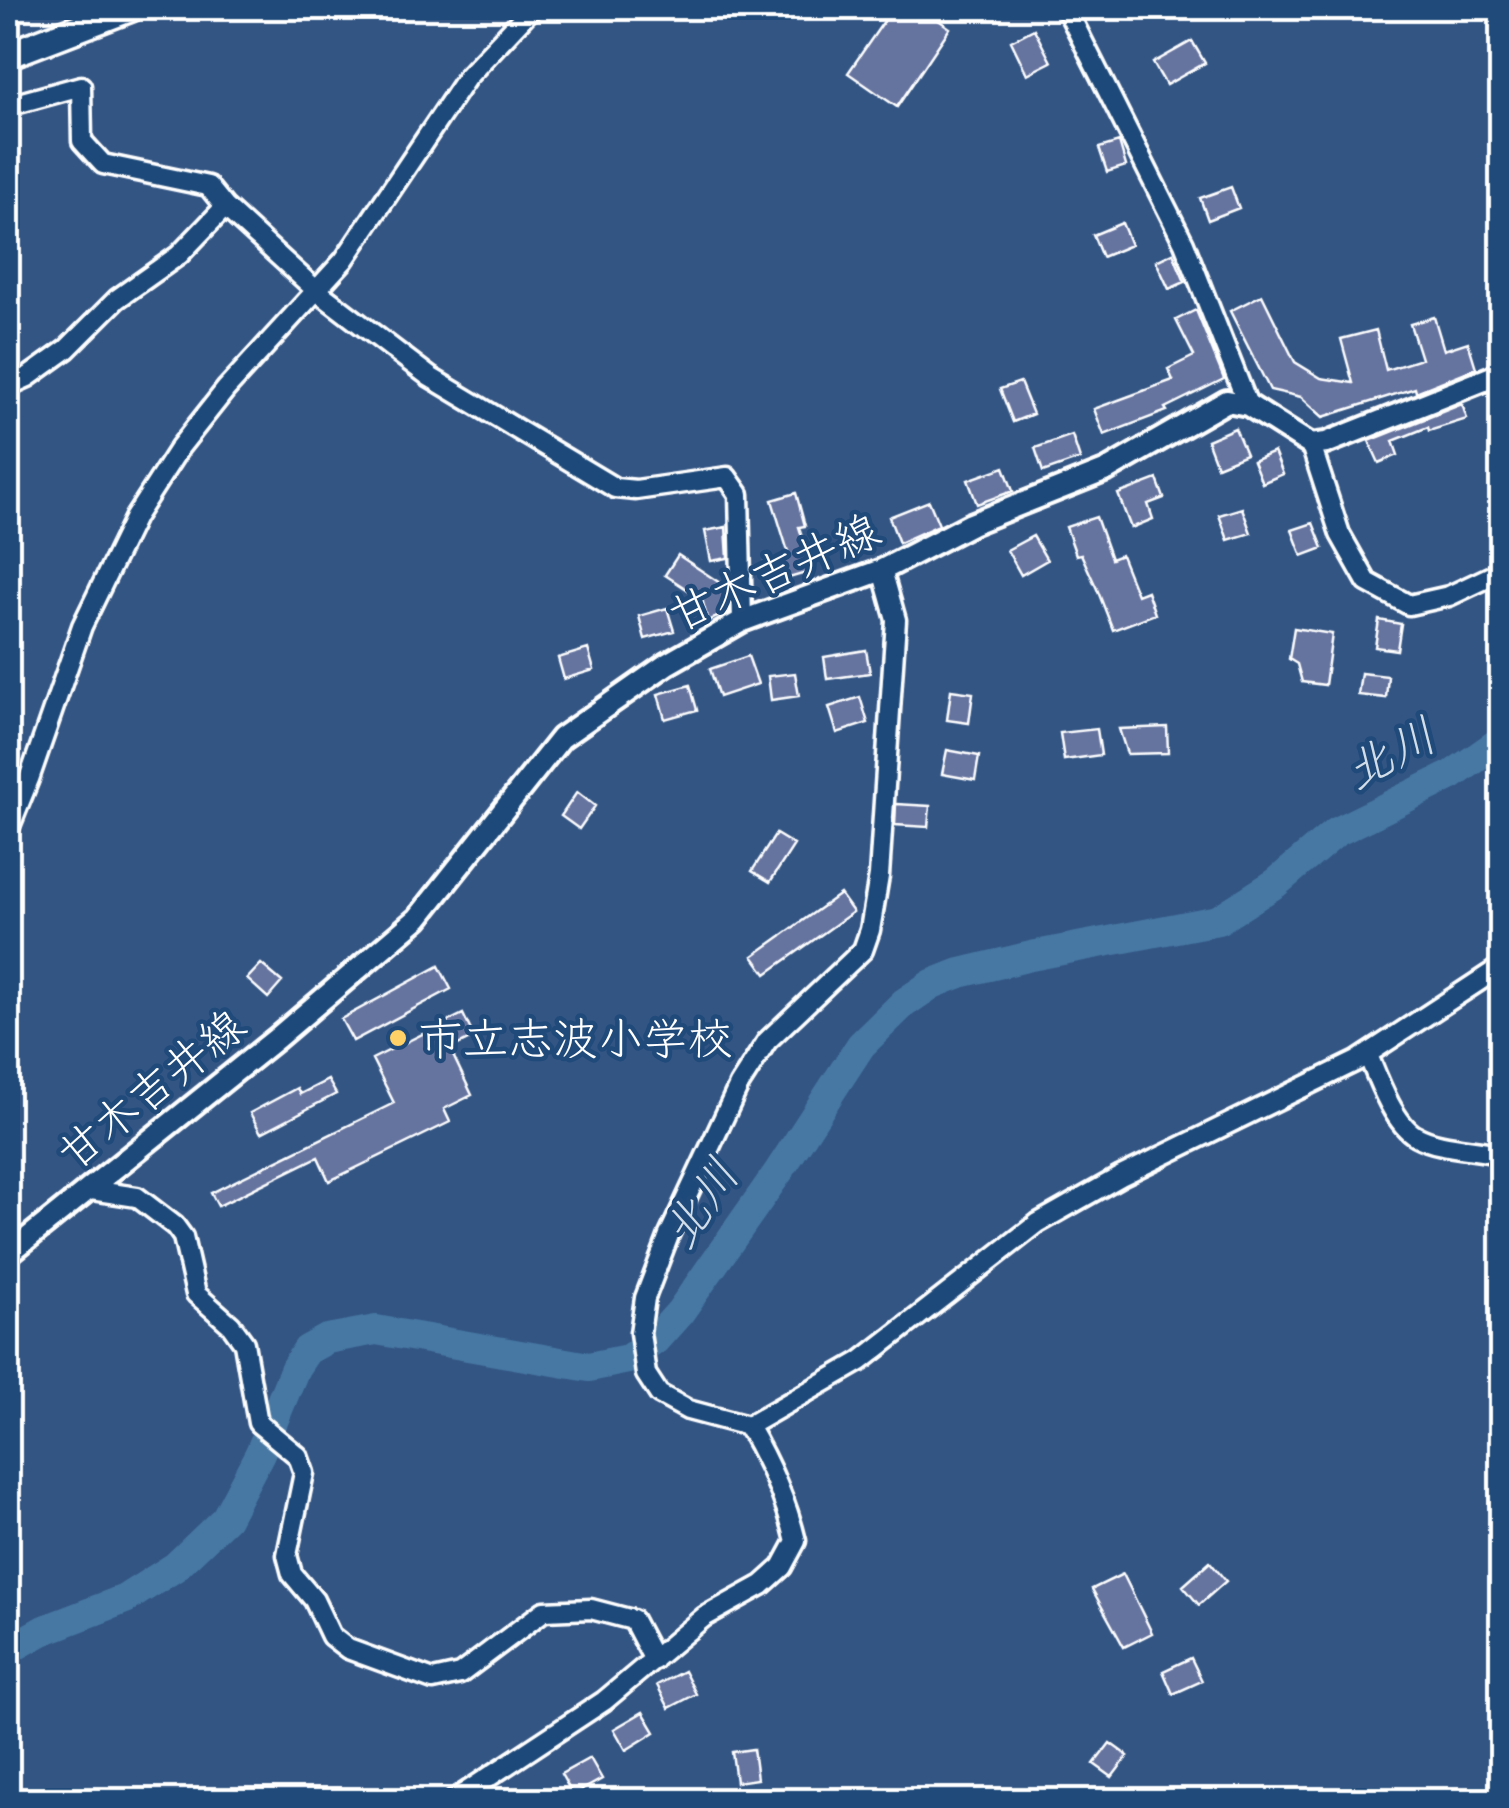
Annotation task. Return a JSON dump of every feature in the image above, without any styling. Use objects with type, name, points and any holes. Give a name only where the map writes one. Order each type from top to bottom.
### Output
[{"type":"highway","points":[[8,55],[131,8]]},
{"type":"main road","points":[[1248,405],[1311,445],[1502,373]]},
{"type":"main road","name":"甘木吉井線","points":[[8,1254],[91,1190],[418,918],[561,738],[667,664],[742,621],[882,570],[970,524],[1107,470],[1227,402],[1248,405]]},
{"type":"street","points":[[8,832],[82,626],[135,517],[180,447],[226,389],[344,260],[467,77],[532,8]]},
{"type":"street","points":[[1066,8],[1184,243],[1248,405]]},
{"type":"street","points":[[8,106],[80,86],[82,142],[103,164],[208,186],[225,208],[317,291],[430,376],[616,488],[636,490],[726,478],[739,494],[742,621]]},
{"type":"street","points":[[8,386],[28,377],[67,349],[117,299],[179,255],[225,208]]},
{"type":"street","points":[[1311,445],[1340,534],[1367,582],[1410,605],[1449,596],[1502,572]]},
{"type":"street","points":[[882,570],[896,620],[879,876],[870,930],[863,950],[767,1041],[739,1085],[670,1235],[645,1298],[640,1334],[646,1374],[659,1394],[688,1410],[748,1426],[861,1361],[1038,1223],[1121,1176],[1368,1054],[1502,966]]},
{"type":"street","points":[[1368,1054],[1391,1105],[1409,1131],[1428,1140],[1502,1155]]},
{"type":"street","points":[[91,1190],[137,1197],[175,1226],[183,1237],[196,1294],[231,1325],[244,1343],[258,1422],[298,1456],[304,1473],[287,1555],[292,1574],[314,1600],[331,1636],[348,1649],[433,1680],[460,1674],[544,1611],[574,1607],[634,1620],[654,1660]]},
{"type":"street","points":[[454,1800],[604,1701],[704,1617],[782,1567],[796,1542],[786,1501],[748,1426]]},
{"type":"building","points":[[893,8],[921,8],[950,28],[897,107],[848,73]]},
{"type":"building","points":[[1034,29],[1051,62],[1027,74],[1011,41]]},
{"type":"building","points":[[1192,41],[1205,63],[1166,85],[1153,63]]},
{"type":"building","points":[[1119,142],[1126,166],[1107,172],[1099,148]]},
{"type":"building","points":[[1231,187],[1239,208],[1208,220],[1200,198]]},
{"type":"building","points":[[1122,223],[1131,245],[1102,257],[1093,235]]},
{"type":"building","points":[[1173,253],[1185,282],[1169,289],[1156,261]]},
{"type":"building","points":[[1262,295],[1295,362],[1321,378],[1353,383],[1341,339],[1376,330],[1386,370],[1421,359],[1410,324],[1434,317],[1444,350],[1468,342],[1476,368],[1416,392],[1415,388],[1323,417],[1301,397],[1270,390],[1230,311]]},
{"type":"building","points":[[1196,310],[1224,379],[1165,408],[1167,411],[1104,435],[1094,409],[1173,380],[1168,369],[1194,356],[1176,320]]},
{"type":"building","points":[[1020,382],[1033,414],[1013,422],[1000,389]]},
{"type":"building","points":[[1462,404],[1467,419],[1429,431],[1428,427],[1393,441],[1398,455],[1379,463],[1369,441]]},
{"type":"building","points":[[1235,428],[1246,454],[1217,466],[1207,440]]},
{"type":"building","points":[[1072,435],[1080,459],[1043,472],[1035,448]]},
{"type":"building","points":[[1274,452],[1283,474],[1262,483],[1253,461]]},
{"type":"building","points":[[1004,467],[1013,491],[977,504],[968,480]]},
{"type":"building","points":[[1157,479],[1164,498],[1148,504],[1153,519],[1131,528],[1118,494]]},
{"type":"building","points":[[796,493],[805,526],[799,527],[813,571],[772,583],[765,562],[789,555],[772,500]]},
{"type":"building","points":[[929,501],[939,525],[899,543],[889,517]]},
{"type":"building","points":[[1242,508],[1251,533],[1228,540],[1219,515]]},
{"type":"building","points":[[1096,517],[1111,559],[1121,555],[1137,595],[1147,591],[1155,614],[1113,630],[1066,527]]},
{"type":"building","points":[[1313,523],[1323,548],[1302,556],[1292,530]]},
{"type":"building","points":[[726,527],[728,558],[711,561],[705,531]]},
{"type":"building","points":[[1033,536],[1047,560],[1021,575],[1007,550]]},
{"type":"building","points":[[678,555],[723,585],[729,612],[708,621],[702,599],[665,575]]},
{"type":"building","points":[[667,608],[674,631],[645,639],[639,616]]},
{"type":"building","points":[[1379,620],[1401,624],[1397,650],[1375,647]]},
{"type":"building","points":[[1294,628],[1332,634],[1325,685],[1302,682],[1297,664],[1289,659]]},
{"type":"building","points":[[588,649],[594,670],[564,679],[558,658]]},
{"type":"building","points":[[866,650],[870,673],[827,679],[824,657]]},
{"type":"building","points":[[748,656],[758,684],[719,697],[710,669]]},
{"type":"building","points":[[795,673],[799,696],[771,700],[768,676]]},
{"type":"building","points":[[1361,673],[1388,676],[1386,698],[1358,695]]},
{"type":"building","points":[[690,685],[697,710],[665,719],[658,694]]},
{"type":"building","points":[[951,690],[973,693],[969,723],[947,720]]},
{"type":"building","points":[[860,697],[868,723],[837,733],[829,707]]},
{"type":"building","points":[[1167,727],[1168,753],[1127,754],[1119,729]]},
{"type":"building","points":[[1097,729],[1101,755],[1064,760],[1060,733]]},
{"type":"building","points":[[947,750],[979,756],[975,780],[942,774]]},
{"type":"building","points":[[577,792],[595,806],[579,829],[561,816]]},
{"type":"building","points":[[896,804],[930,806],[928,827],[895,825]]},
{"type":"building","points":[[776,834],[794,845],[770,882],[752,871]]},
{"type":"building","points":[[840,894],[853,912],[766,974],[753,956]]},
{"type":"building","points":[[261,964],[282,982],[268,998],[247,979]]},
{"type":"building","points":[[439,966],[451,989],[353,1041],[341,1019]]},
{"type":"building","points":[[463,1014],[474,1037],[450,1049],[472,1095],[444,1109],[450,1122],[329,1181],[318,1157],[218,1206],[211,1193],[394,1103],[372,1059]]},
{"type":"building","points":[[328,1080],[336,1094],[261,1133],[250,1113],[297,1088],[300,1094]]},
{"type":"building","points":[[1210,1562],[1226,1581],[1199,1605],[1183,1586]]},
{"type":"building","points":[[1123,1574],[1152,1633],[1124,1647],[1092,1589]]},
{"type":"building","points":[[1191,1658],[1202,1681],[1173,1694],[1163,1671]]},
{"type":"building","points":[[684,1671],[696,1694],[669,1708],[657,1685]]},
{"type":"building","points":[[643,1712],[655,1732],[626,1750],[614,1729]]},
{"type":"building","points":[[1110,1743],[1128,1756],[1112,1777],[1094,1764]]},
{"type":"building","points":[[753,1749],[757,1779],[736,1782],[732,1752]]},
{"type":"building","points":[[590,1758],[602,1779],[573,1795],[561,1774]]},
{"type":"waterway","name":"北川","points":[[8,1650],[42,1631],[125,1599],[175,1567],[226,1518],[307,1350],[327,1339],[376,1330],[589,1367],[628,1359],[655,1340],[680,1312],[861,1045],[904,1003],[932,984],[960,973],[1218,920],[1276,883],[1336,832],[1452,775],[1502,740]]},
{"type":"place","name":"市立志波小学校","points":[[398,1038]]}]
